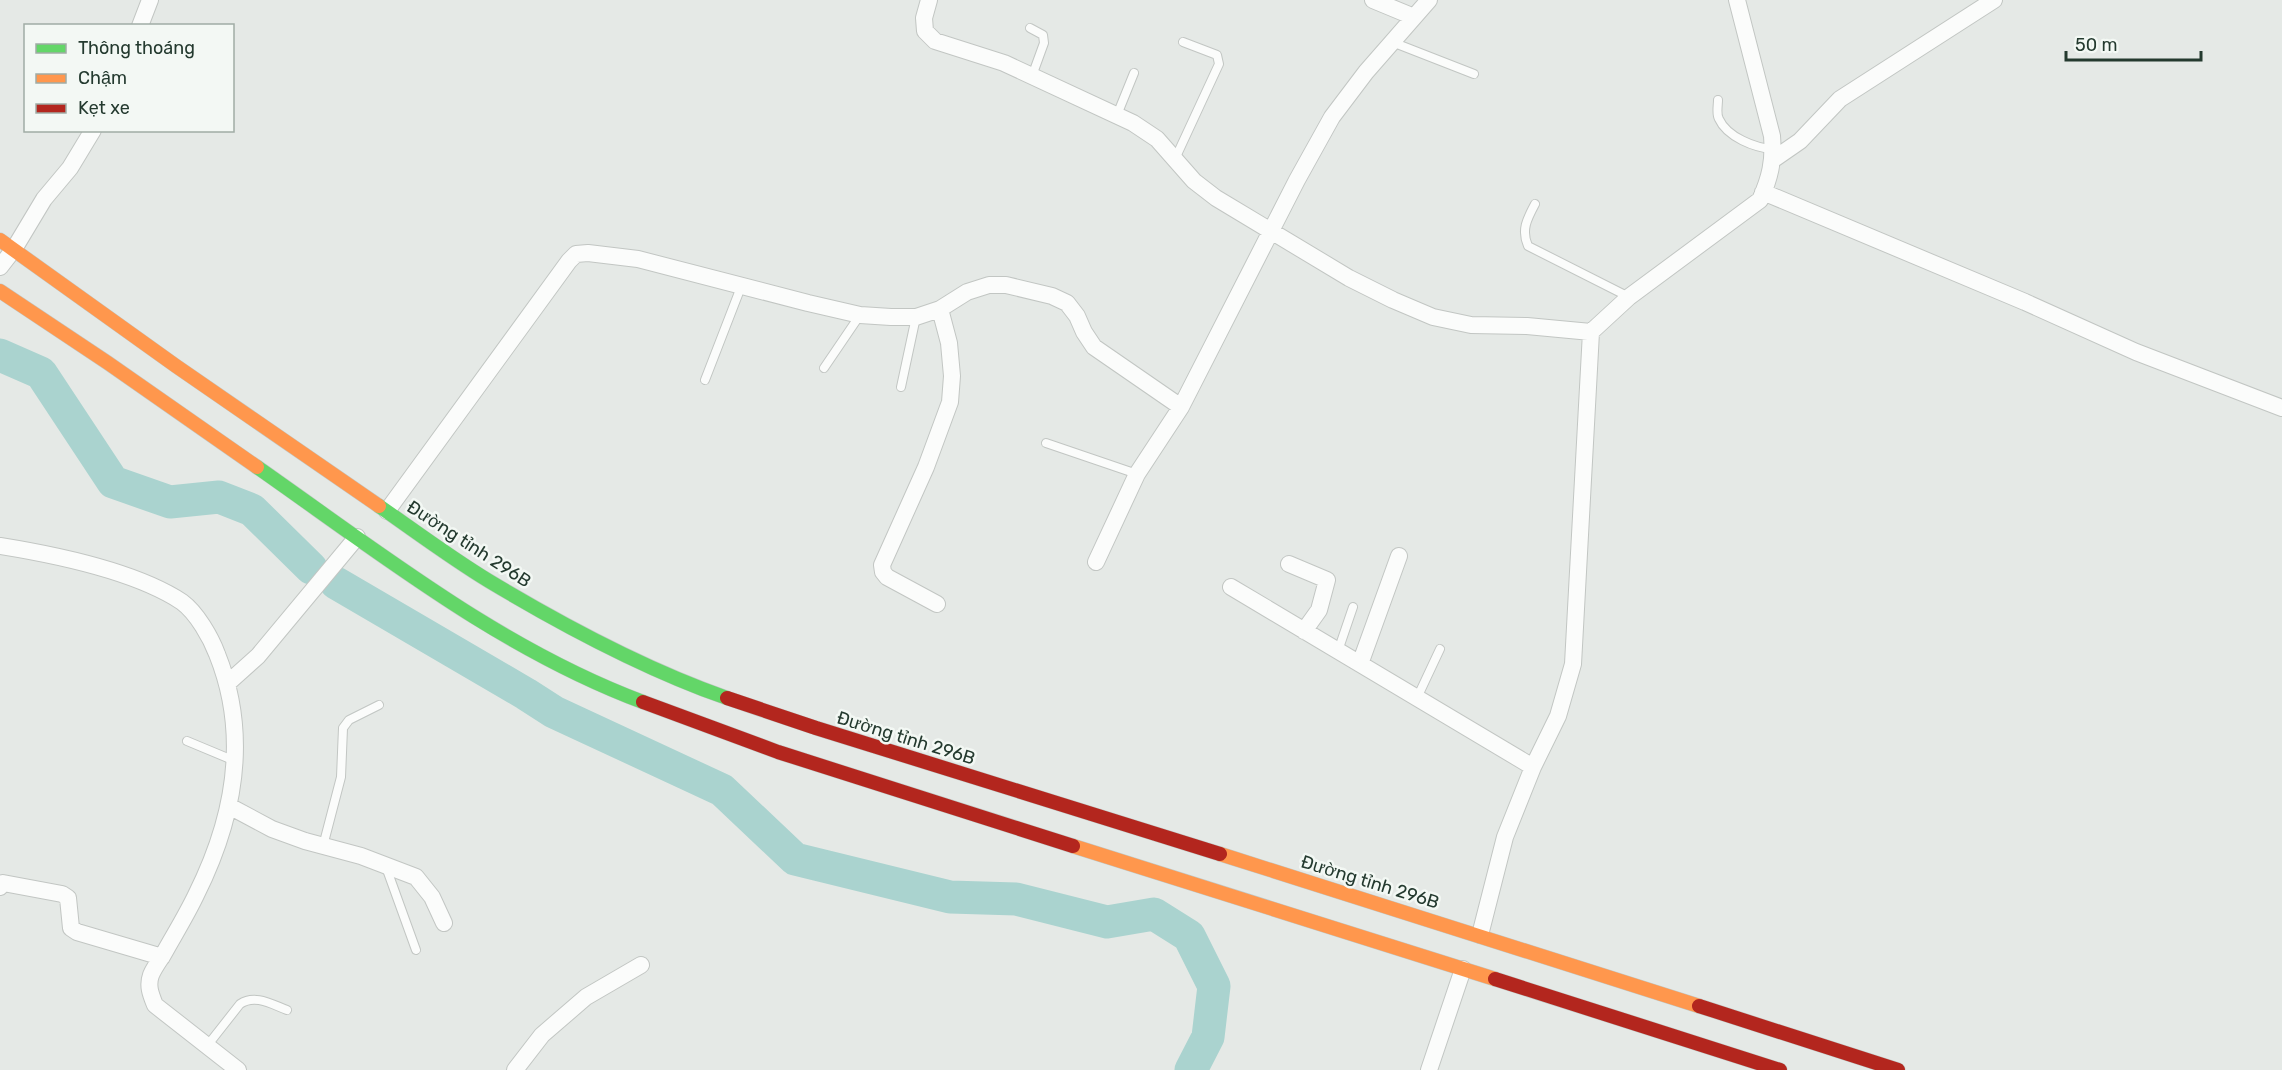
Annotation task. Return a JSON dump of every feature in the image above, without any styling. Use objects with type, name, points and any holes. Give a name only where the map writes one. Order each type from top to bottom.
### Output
[{"type":"main road","name":"Đường tỉnh 296B","points":[[0,240],[176,366],[487,580],[594,640],[693,686],[816,728],[1480,935],[1898,1070]]},
{"type":"main road","points":[[0,291],[108,363],[457,607],[591,680],[778,752],[1780,1070]]},
{"type":"street","points":[[141,24],[150,0]]},
{"type":"street","points":[[928,0],[924,18],[925,31],[935,41],[1004,63],[1133,123],[1157,139],[1194,181],[1216,198],[1349,278],[1433,317],[1471,324],[1591,332]]},
{"type":"street","points":[[1373,0],[1414,17]]},
{"type":"street","points":[[1096,562],[1137,474],[1181,407],[1297,180],[1332,117],[1366,72],[1429,0]]},
{"type":"street","points":[[1480,935],[1505,837],[1533,767],[1558,716],[1573,664],[1591,332],[1629,297],[1760,200],[1774,154],[1772,136],[1737,0]]},
{"type":"street","points":[[1774,154],[1800,141],[1840,99],[1994,0]]},
{"type":"street","points":[[0,267],[14,249],[44,199],[70,168],[92,132]]},
{"type":"street","points":[[1763,192],[2025,302],[2136,352],[2282,408]]},
{"type":"street","points":[[387,511],[472,392],[576,254],[588,253],[638,259],[741,287],[860,315],[916,317],[940,309],[968,292],[989,285],[1006,285],[1052,296],[1067,303],[1094,347],[1181,407]]},
{"type":"street","points":[[937,604],[887,577],[882,565],[926,467],[950,402],[952,376],[950,343],[940,309]]},
{"type":"street","points":[[228,682],[258,656],[357,537]]},
{"type":"street","points":[[0,546],[74,561],[137,580],[183,603],[210,636],[228,682],[235,722],[236,762],[229,807],[215,855],[195,897],[151,975],[149,991],[155,1005],[238,1070]]},
{"type":"street","points":[[1360,664],[1400,556]]},
{"type":"street","points":[[1289,564],[1327,580],[1319,610],[1304,631]]},
{"type":"street","points":[[1231,588],[1533,767]]},
{"type":"street","points":[[229,807],[272,829],[385,864],[416,877],[432,897],[444,923]]},
{"type":"street","points":[[0,887],[3,883],[62,894],[68,898],[69,923],[71,928],[77,932],[162,957]]},
{"type":"street","points":[[515,1070],[542,1035],[586,997],[641,965]]},
{"type":"street","points":[[1429,1070],[1463,969]]},
{"type":"lane","points":[[1030,28],[1043,35],[1044,43],[1032,76]]},
{"type":"lane","points":[[1175,159],[1219,64],[1217,55],[1183,42]]},
{"type":"lane","points":[[1392,42],[1474,74]]},
{"type":"lane","points":[[1117,115],[1134,73]]},
{"type":"lane","points":[[1718,100],[1718,117],[1723,125],[1737,137],[1774,154]]},
{"type":"lane","points":[[1535,204],[1525,224],[1524,236],[1528,246],[1629,297]]},
{"type":"lane","points":[[705,380],[741,287]]},
{"type":"lane","points":[[824,368],[860,315]]},
{"type":"lane","points":[[901,387],[916,317]]},
{"type":"lane","points":[[1046,442],[1137,474]]},
{"type":"lane","points":[[1338,651],[1353,607]]},
{"type":"lane","points":[[1417,698],[1440,649]]},
{"type":"lane","points":[[323,846],[341,777],[343,728],[349,720],[379,705]]},
{"type":"lane","points":[[187,741],[236,762]]},
{"type":"lane","points":[[385,864],[416,950]]},
{"type":"lane","points":[[207,1046],[240,1004],[247,1000],[258,999],[286,1010]]},
{"type":"waterway","points":[[0,355],[41,373],[113,482],[170,502],[219,497],[252,510],[311,568]]},
{"type":"waterway","points":[[336,583],[554,712],[722,790],[795,859],[950,897],[1016,899],[1107,922],[1154,914],[1189,936],[1214,986],[1208,1037],[1191,1070]]},
{"type":"traffic: fast","points":[[257,467],[396,565],[491,627],[540,655],[643,702]]},
{"type":"traffic: fast","points":[[379,506],[447,554],[517,598],[605,646],[665,674],[727,698]]},
{"type":"traffic: slow","points":[[0,240],[176,366],[379,506]]},
{"type":"traffic: slow","points":[[0,291],[257,467]]},
{"type":"traffic: slow","points":[[1073,846],[1495,979]]},
{"type":"traffic: slow","points":[[1220,854],[1699,1006]]},
{"type":"traffic: jam","points":[[727,698],[1220,854]]},
{"type":"traffic: jam","points":[[643,702],[778,752],[1073,846]]},
{"type":"traffic: jam","points":[[1495,979],[1780,1070]]},
{"type":"traffic: jam","points":[[1699,1006],[1898,1070]]}]
